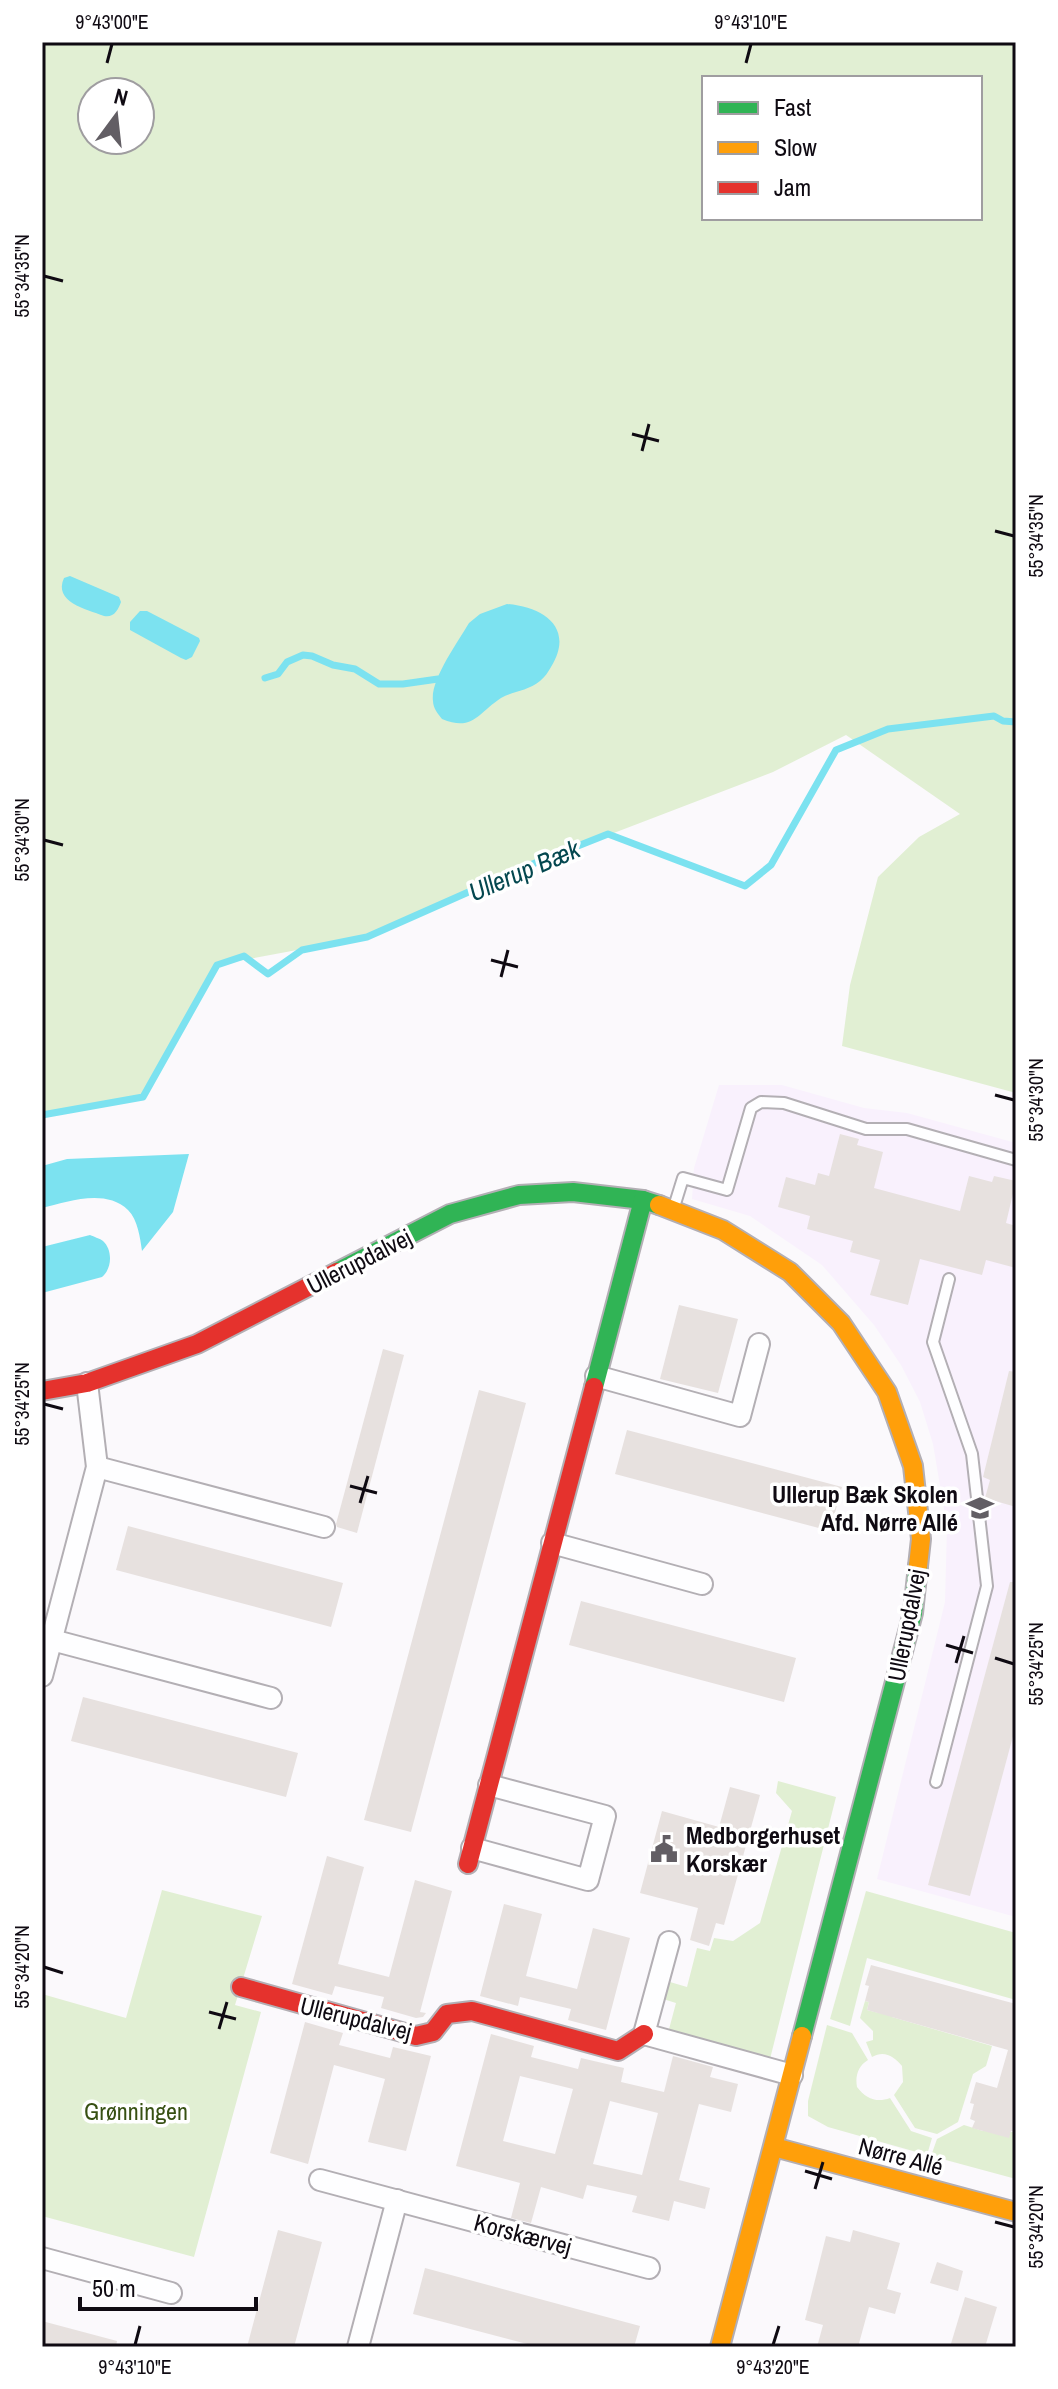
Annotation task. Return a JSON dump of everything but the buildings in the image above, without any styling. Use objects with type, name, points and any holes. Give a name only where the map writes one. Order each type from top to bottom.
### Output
[{"type":"street","name":"Ullerupdalvej","points":[[42,1391],[87,1383],[197,1344],[450,1214],[519,1195],[573,1192],[643,1200],[673,1209],[723,1230],[790,1272],[839,1320],[887,1392],[913,1466],[921,1539],[913,1613],[774,2147]]},
{"type":"street","points":[[489,1785],[605,1816],[588,1880],[470,1856],[643,1200]]},
{"type":"street","points":[[596,1376],[740,1416],[759,1344]]},
{"type":"street","points":[[42,1676],[97,1467],[87,1383]]},
{"type":"street","points":[[97,1467],[324,1527]]},
{"type":"street","points":[[552,1543],[702,1584]]},
{"type":"street","points":[[52,1640],[271,1698]]},
{"type":"street","points":[[669,1942],[644,2034],[792,2075]]},
{"type":"street","name":"Ullerupdalvej","points":[[241,1987],[416,2036],[433,2032],[447,2014],[472,2011],[618,2051],[644,2034]]},
{"type":"street","points":[[720,2347],[774,2147]]},
{"type":"street","name":"Nørre Allé","points":[[774,2147],[1016,2212]]},
{"type":"street","name":"Korskærvej","points":[[320,2180],[649,2268]]},
{"type":"street","points":[[358,2347],[397,2200]]},
{"type":"street","points":[[42,2258],[171,2293]]},
{"type":"lane","points":[[673,1209],[683,1178],[727,1190],[751,1108],[761,1102],[784,1103],[866,1129],[907,1129],[1016,1160]]},
{"type":"lane","points":[[936,1782],[987,1586],[972,1454],[933,1342],[949,1279]]},
{"type":"shaded area","name":"Ullerup Bæk Skolen Afd. Nørre Allé","points":[[719,1085],[782,1085],[864,1108],[907,1113],[1016,1143],[1016,1917],[877,1879],[945,1602],[947,1527],[933,1444],[920,1402],[901,1365],[874,1325],[822,1265],[750,1216],[692,1199],[694,1168]]},
{"type":"green space","points":[[42,42],[1016,42],[1016,1093],[842,1046],[850,985],[878,877],[919,837],[960,814],[846,735],[773,772],[525,867],[367,937],[217,965],[143,1097],[42,1115]]},
{"type":"green space","points":[[778,1781],[836,1797],[770,2059],[668,2033],[676,2003],[663,1999],[670,1982],[687,1987],[697,1948],[710,1951],[714,1938],[733,1941],[760,1923],[792,1811],[776,1793]]},
{"type":"green space","name":"Grønningen","points":[[162,1890],[262,1916],[235,2005],[261,2012],[194,2257],[42,2216],[42,1994],[126,2018]]},
{"type":"green space","points":[[866,1891],[1016,1933],[1016,2000],[867,1958],[850,2026],[830,2019]]},
{"type":"green space","points":[[865,2001],[869,2002],[867,2010],[879,2013],[894,2009],[892,2017],[992,2046],[986,2066],[973,2074],[958,2122],[937,2134],[915,2128],[894,2095],[903,2082],[902,2066],[888,2055],[872,2057],[866,2042],[873,2040],[873,2031],[860,2018]]},
{"type":"green space","points":[[827,2025],[852,2033],[868,2060],[858,2072],[857,2087],[872,2099],[890,2098],[911,2131],[932,2138],[927,2155],[828,2127],[808,2116],[808,2101]]},
{"type":"green space","points":[[964,2125],[983,2131],[1016,2132],[1016,2179],[931,2156],[937,2139]]},
{"type":"water","points":[[70,576],[119,597],[121,602],[113,615],[104,616],[67,599],[62,586],[64,578]]},
{"type":"water","points":[[507,604],[533,610],[552,622],[559,641],[558,653],[551,667],[535,684],[501,698],[468,722],[442,719],[434,706],[433,692],[446,661],[469,623],[480,614]]},
{"type":"water","points":[[140,611],[147,611],[199,638],[192,657],[186,660],[181,658],[130,630],[130,622]]},
{"type":"water","points":[[189,1154],[173,1212],[142,1251],[134,1219],[119,1203],[86,1198],[42,1208],[42,1166],[67,1159]]},
{"type":"water","points":[[90,1235],[103,1241],[110,1254],[105,1274],[42,1293],[42,1247]]},
{"type":"waterway","points":[[265,678],[278,674],[287,662],[303,655],[355,669],[379,684],[438,679]]},
{"type":"waterway","name":"Ullerup Bæk","points":[[42,1115],[143,1097],[217,965],[244,956],[268,974],[302,950],[367,937],[608,834],[745,886],[771,865],[836,750],[888,729],[994,716],[1003,721],[1016,722]]},
{"type":"traffic: fast","points":[[337,1272],[450,1214],[519,1195],[573,1192],[643,1200],[659,1205]]},
{"type":"traffic: fast","points":[[594,1387],[643,1200]]},
{"type":"traffic: fast","points":[[802,2036],[913,1613],[918,1566]]},
{"type":"traffic: slow","points":[[659,1205],[723,1230],[790,1272],[841,1323],[887,1392],[913,1466],[921,1539],[918,1566]]},
{"type":"traffic: slow","points":[[720,2347],[802,2036]]},
{"type":"traffic: slow","points":[[774,2147],[1016,2212]]},
{"type":"traffic: jam","points":[[42,1391],[87,1383],[197,1344],[337,1272]]},
{"type":"traffic: jam","points":[[468,1864],[594,1387]]},
{"type":"traffic: jam","points":[[241,1987],[416,2036],[433,2032],[447,2014],[472,2011],[618,2051],[644,2034]]},
{"type":"place","name":"Ullerup Bæk Skolen Afd. Nørre Allé","points":[[980,1508]]},
{"type":"place","name":"Medborgerhuset Korskær","points":[[664,1849]]}]
